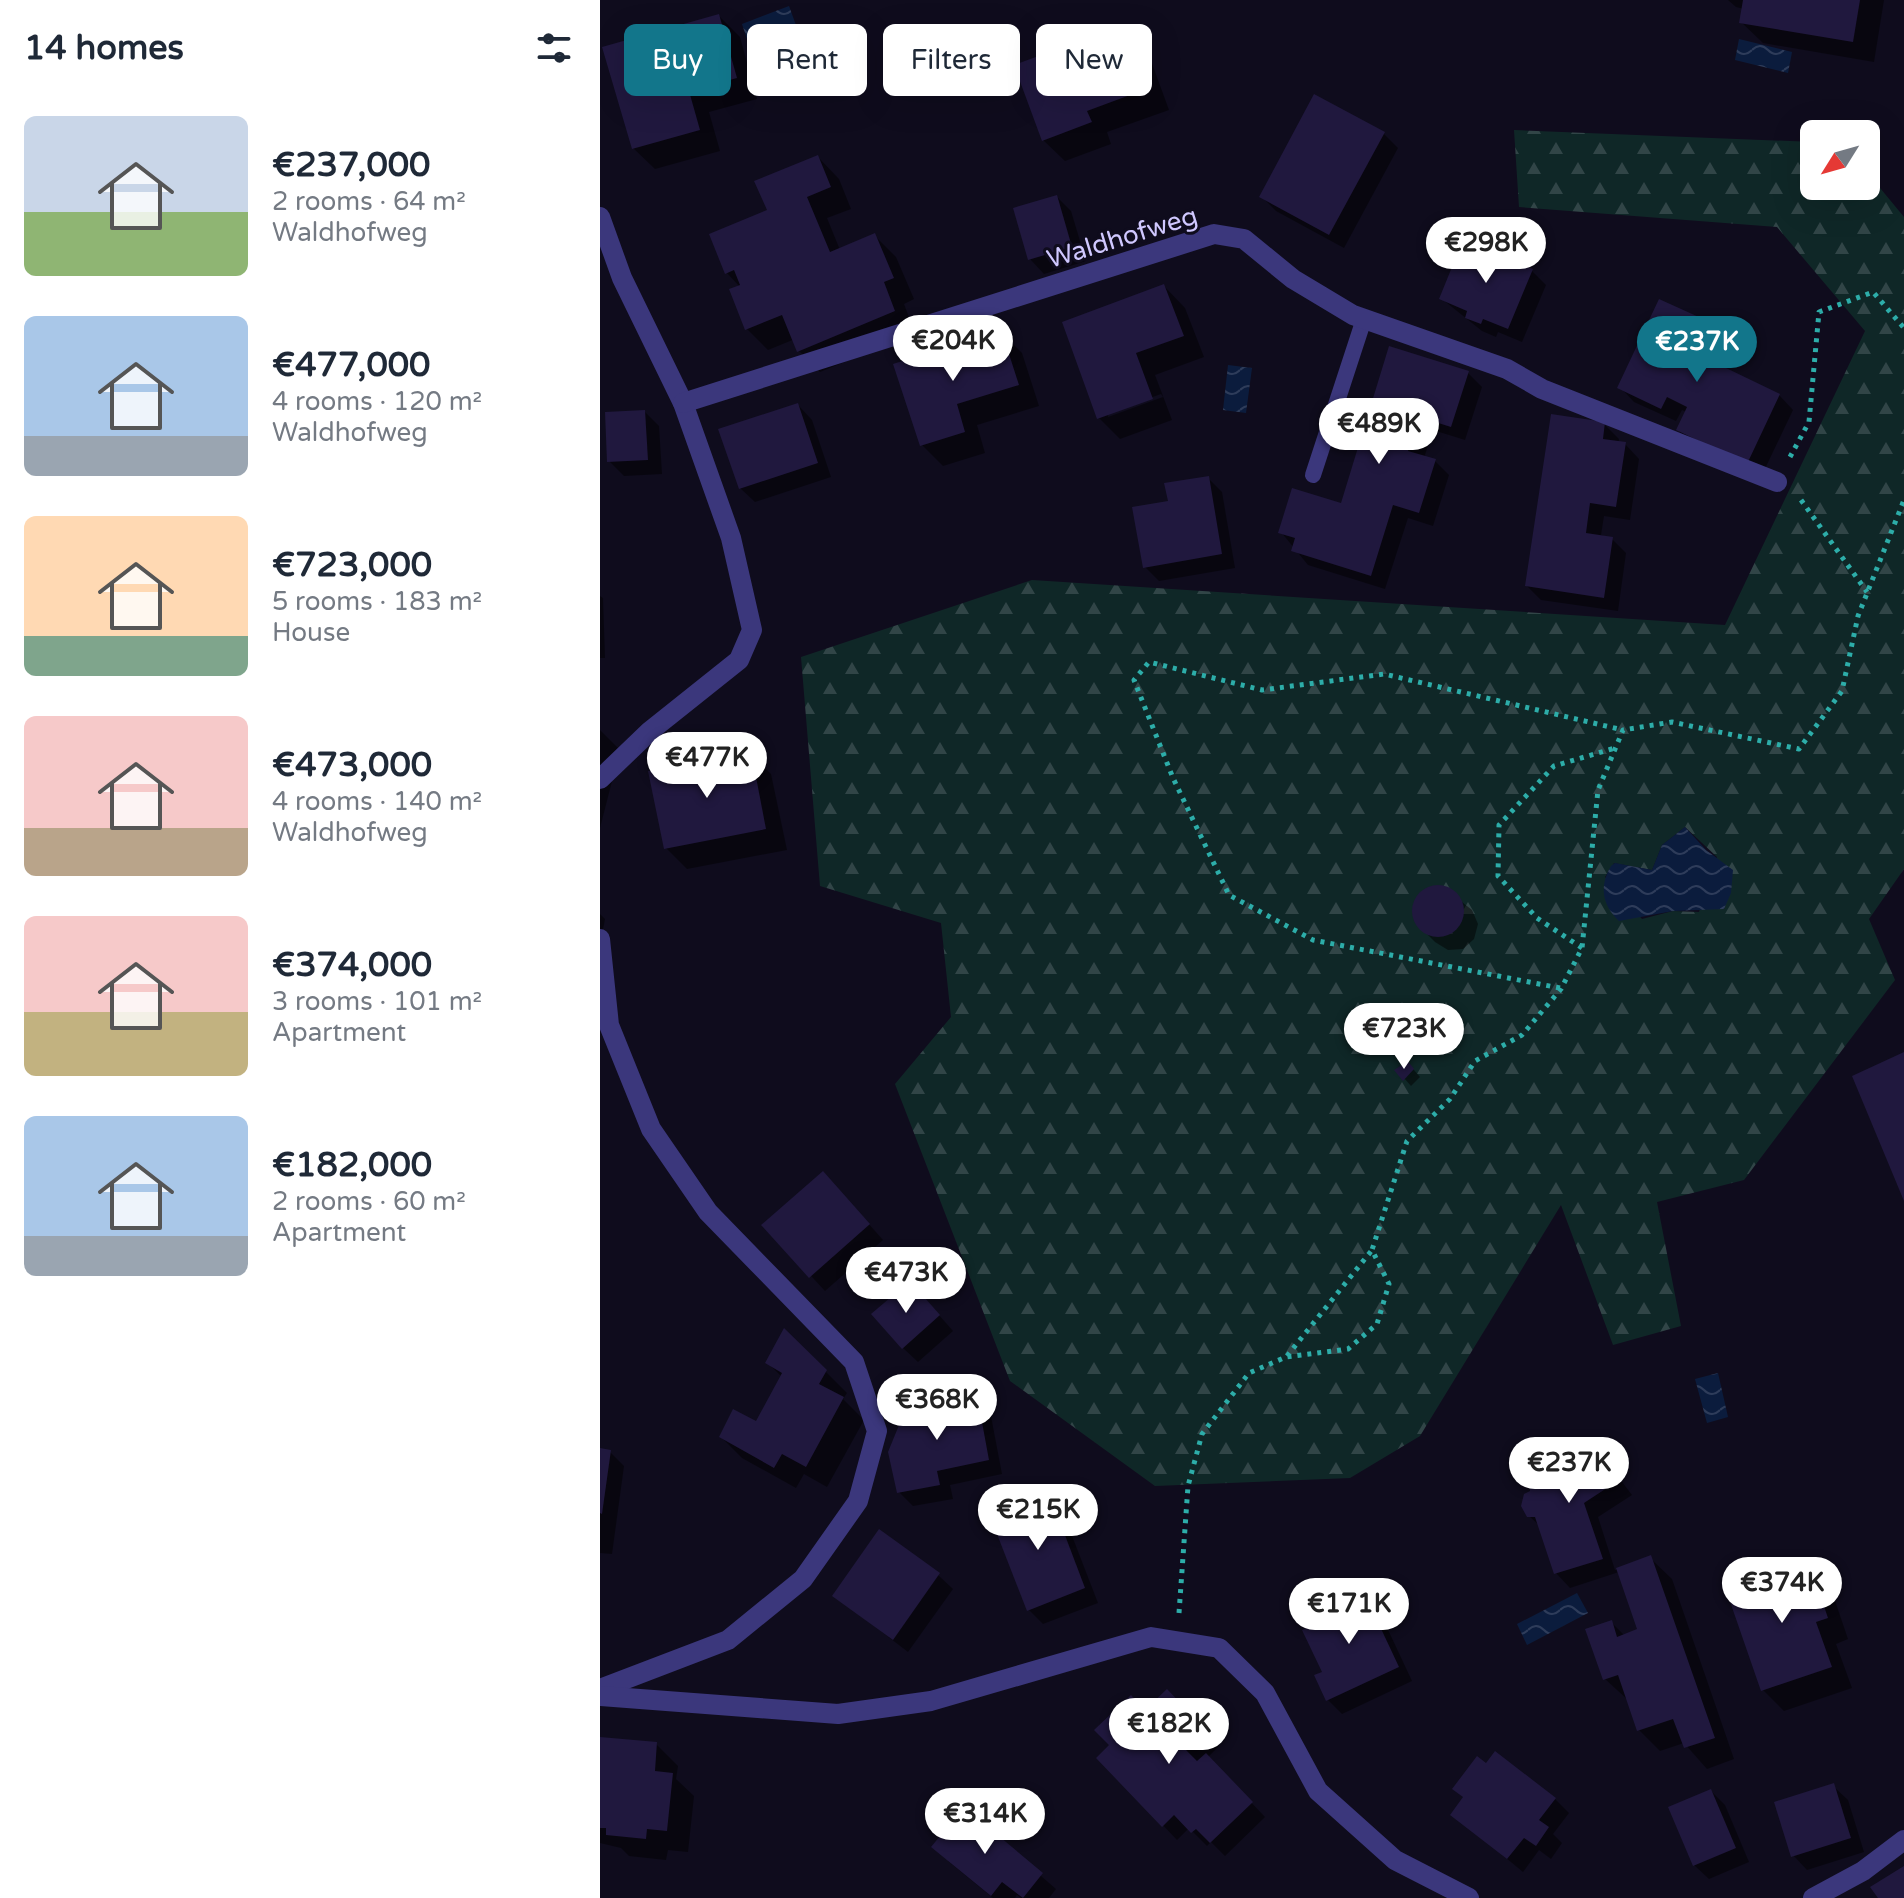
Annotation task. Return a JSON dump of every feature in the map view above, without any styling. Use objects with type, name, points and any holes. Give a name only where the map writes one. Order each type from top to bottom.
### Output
[{"type":"street","points":[[600,217],[622,278],[683,403],[731,538],[752,630],[739,660],[650,731],[600,779]]},
{"type":"street","name":"Waldhofweg","points":[[683,403],[1214,234],[1244,239],[1293,279],[1364,319],[1507,369],[1542,389],[1777,482]]},
{"type":"street","points":[[600,939],[608,1042],[651,1129],[708,1212],[854,1362],[877,1431],[858,1501],[803,1579],[728,1640],[600,1689]]},
{"type":"street","points":[[600,1696],[838,1714],[931,1701],[1151,1637],[1219,1648],[1265,1693],[1318,1791],[1395,1860],[1469,1898]]},
{"type":"street","points":[[1813,1898],[1863,1871],[1904,1840]]},
{"type":"lane","points":[[1313,475],[1364,319]]},
{"type":"path","points":[[1867,592],[1808,506],[1777,482],[1809,422],[1819,312],[1873,292],[1904,328]]},
{"type":"path","points":[[1561,989],[1313,940],[1229,895],[1173,778],[1134,680],[1149,662],[1262,690],[1384,674],[1623,730],[1672,722],[1799,749],[1842,691],[1858,616],[1904,500]]},
{"type":"path","points":[[1286,1357],[1372,1250],[1407,1141],[1450,1099],[1475,1061],[1522,1035],[1561,989],[1582,948],[1598,790],[1623,730]]},
{"type":"path","points":[[1582,948],[1537,918],[1498,876],[1499,825],[1554,766],[1616,747]]},
{"type":"path","points":[[1175,1641],[1188,1486],[1202,1434],[1249,1373],[1286,1357],[1348,1349],[1377,1324],[1389,1284],[1372,1250]]},
{"type":"green space","points":[[1514,130],[1800,141],[1800,200],[1880,200],[1880,188],[1904,217],[1904,869],[1869,919],[1895,980],[1744,1180],[1657,1202],[1681,1326],[1613,1345],[1561,1205],[1420,1436],[1350,1478],[1155,1486],[1010,1381],[895,1084],[951,1017],[941,923],[820,886],[801,657],[1032,580],[1725,625],[1865,331],[1777,227],[1519,207]],"holes":[[[1685,827],[1717,857],[1699,912],[1673,911],[1642,919],[1605,877],[1614,863],[1652,870],[1662,845]]]},
{"type":"water","points":[[789,6],[796,24],[747,24],[747,39],[742,24]]},
{"type":"water","points":[[1739,39],[1792,52],[1788,73],[1735,60]]},
{"type":"water","points":[[1228,365],[1252,368],[1246,413],[1223,410]]},
{"type":"water","points":[[1685,827],[1706,850],[1733,870],[1731,893],[1724,909],[1673,911],[1619,921],[1604,895],[1611,866],[1615,863],[1652,870],[1662,845]]},
{"type":"water","points":[[1718,1373],[1728,1417],[1707,1423],[1695,1379]]},
{"type":"water","points":[[1577,1593],[1588,1613],[1527,1645],[1517,1624]]},
{"type":"building","points":[[1743,0],[1860,0],[1853,42],[1739,23]]},
{"type":"building","points":[[719,14],[722,24],[684,24]]},
{"type":"building","points":[[624,41],[624,96],[690,96],[700,130],[632,149],[602,47]]},
{"type":"building","points":[[731,57],[737,78],[731,80]]},
{"type":"building","points":[[1036,57],[1036,96],[1127,96],[1087,111],[1092,122],[1042,141],[1020,81],[1020,63]]},
{"type":"building","points":[[1314,94],[1385,132],[1329,235],[1259,197]]},
{"type":"building","points":[[818,155],[831,187],[807,197],[830,252],[875,233],[894,278],[884,282],[895,311],[797,352],[782,315],[745,330],[729,289],[740,285],[734,270],[725,274],[709,234],[767,210],[754,181]]},
{"type":"building","points":[[1057,195],[1072,247],[1028,260],[1013,208]]},
{"type":"building","points":[[1463,240],[1533,269],[1508,329],[1483,319],[1481,324],[1465,318],[1467,311],[1439,299]]},
{"type":"building","points":[[1164,284],[1184,336],[1136,353],[1153,399],[1097,419],[1062,322]]},
{"type":"building","points":[[1659,299],[1712,323],[1697,354],[1780,394],[1747,464],[1676,430],[1687,407],[1667,397],[1661,409],[1617,388]]},
{"type":"building","points":[[1001,329],[1019,385],[957,404],[965,432],[920,446],[893,364]]},
{"type":"building","points":[[1389,346],[1469,371],[1451,427],[1419,417],[1408,451],[1436,459],[1419,513],[1393,505],[1371,576],[1291,551],[1295,538],[1278,533],[1292,488],[1341,503]]},
{"type":"building","points":[[798,403],[818,463],[739,489],[718,429]]},
{"type":"building","points":[[645,410],[648,460],[607,462],[605,412]]},
{"type":"building","points":[[1551,414],[1605,422],[1603,439],[1626,442],[1616,507],[1590,503],[1586,533],[1613,537],[1604,598],[1525,586]]},
{"type":"building","points":[[1209,476],[1222,554],[1143,568],[1132,507],[1168,501],[1164,483]]},
{"type":"building","points":[[751,751],[766,829],[664,849],[648,771]]},
{"type":"building","points":[[1438,885],[1456,893],[1464,911],[1456,929],[1438,937],[1420,929],[1412,911],[1420,893]]},
{"type":"building","points":[[1904,1052],[1904,1201],[1852,1076]]},
{"type":"building","points":[[1408,1061],[1414,1069],[1403,1081],[1394,1070]]},
{"type":"building","points":[[823,1171],[870,1224],[809,1278],[761,1225]]},
{"type":"building","points":[[910,1281],[940,1315],[902,1349],[871,1314]]},
{"type":"building","points":[[784,1328],[827,1370],[819,1384],[844,1397],[806,1467],[782,1454],[774,1468],[719,1437],[733,1409],[756,1421],[782,1373],[765,1363]]},
{"type":"building","points":[[977,1395],[989,1460],[937,1471],[940,1485],[897,1493],[888,1452],[906,1408]]},
{"type":"building","points":[[1590,1437],[1619,1480],[1584,1503],[1603,1559],[1554,1574],[1535,1517],[1527,1517],[1521,1506],[1524,1494],[1530,1491],[1529,1476]]},
{"type":"building","points":[[600,1448],[611,1450],[602,1514],[600,1513]]},
{"type":"building","points":[[1049,1493],[1085,1588],[1027,1611],[990,1516]]},
{"type":"building","points":[[879,1529],[940,1573],[893,1640],[832,1596]]},
{"type":"building","points":[[1651,1555],[1715,1738],[1684,1748],[1673,1719],[1637,1731],[1618,1675],[1603,1680],[1585,1629],[1612,1620],[1617,1637],[1637,1629],[1616,1568]]},
{"type":"building","points":[[1809,1562],[1828,1618],[1816,1622],[1832,1667],[1761,1691],[1726,1590]]},
{"type":"building","points":[[1361,1586],[1399,1667],[1326,1701],[1314,1675],[1322,1672],[1302,1630],[1338,1613],[1332,1599]]},
{"type":"building","points":[[1167,1689],[1207,1731],[1186,1750],[1197,1761],[1206,1753],[1253,1802],[1210,1843],[1196,1829],[1191,1833],[1174,1815],[1162,1827],[1096,1758],[1109,1745],[1094,1730],[1131,1695],[1145,1710]]},
{"type":"building","points":[[600,1737],[657,1742],[655,1771],[673,1773],[667,1831],[647,1829],[646,1839],[606,1835],[606,1828],[600,1828]]},
{"type":"building","points":[[1495,1751],[1556,1798],[1539,1820],[1549,1827],[1536,1846],[1524,1838],[1507,1859],[1450,1815],[1463,1797],[1452,1789],[1477,1756],[1486,1763]]},
{"type":"building","points":[[1834,1783],[1851,1838],[1791,1857],[1774,1802]]},
{"type":"building","points":[[1711,1789],[1736,1848],[1693,1866],[1668,1807]]},
{"type":"building","points":[[964,1807],[1043,1873],[1023,1898],[1002,1882],[991,1896],[931,1847]]},
{"type":"building","points":[[1904,1866],[1904,1898],[1878,1898],[1870,1887]]}]
